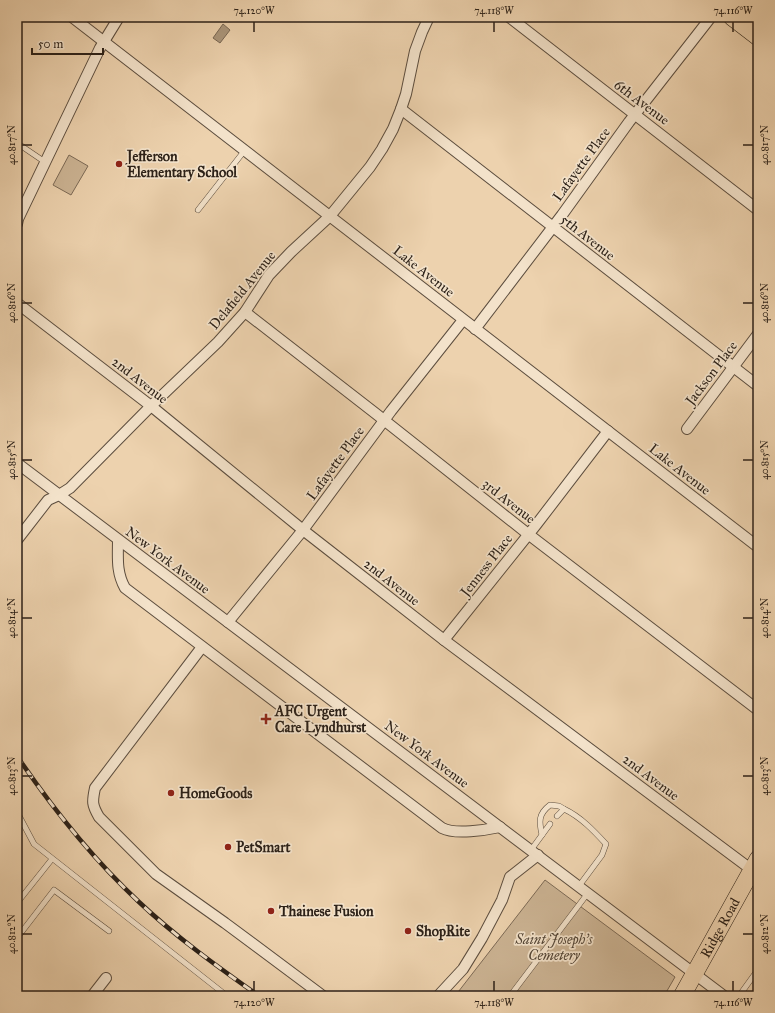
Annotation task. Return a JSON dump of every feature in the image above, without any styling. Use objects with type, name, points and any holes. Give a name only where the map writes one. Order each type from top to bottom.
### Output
[{"type":"main road","points":[[732,17],[758,37]]},
{"type":"main road","name":"Ridge Road","points":[[682,996],[756,868]]},
{"type":"street","name":"Lake Avenue","points":[[72,17],[758,547]]},
{"type":"street","points":[[17,224],[19,211],[45,162],[104,41],[119,17]]},
{"type":"street","name":"Delafield Avenue","points":[[17,540],[48,500],[70,488],[151,406],[218,342],[245,312],[269,275],[291,252],[330,216],[370,167],[393,129],[401,109],[406,94],[415,51],[429,17]]},
{"type":"street","name":"6th Avenue","points":[[509,17],[758,210]]},
{"type":"street","name":"Lafayette Place","points":[[475,329],[635,115],[711,17]]},
{"type":"street","name":"5th Avenue","points":[[401,109],[758,386]]},
{"type":"street","name":"2nd Avenue","points":[[17,303],[151,406],[303,530],[444,640],[756,868]]},
{"type":"street","name":"3rd Avenue","points":[[245,312],[528,534],[758,710]]},
{"type":"street","name":"Lafayette Place","points":[[228,622],[303,530],[384,420],[463,320]]},
{"type":"street","name":"Jackson Place","points":[[687,429],[758,334]]},
{"type":"street","name":"Jenness Place","points":[[444,640],[608,431]]},
{"type":"street","name":"New York Avenue","points":[[17,463],[724,996]]},
{"type":"street","points":[[118,540],[117,566],[120,580],[125,588],[442,828],[447,831],[484,830],[500,827]]},
{"type":"street","points":[[202,647],[95,788],[92,800],[93,808],[98,817],[156,874],[323,996]]},
{"type":"street","points":[[438,996],[463,969],[482,938],[502,900],[510,877],[534,852]]},
{"type":"street","points":[[92,996],[106,978]]},
{"type":"lane","points":[[17,143],[45,162]]},
{"type":"lane","points":[[198,210],[245,150]]},
{"type":"lane","points":[[542,836],[540,821],[545,809],[550,805],[560,806],[592,828],[606,844],[602,855],[579,886]]},
{"type":"lane","points":[[557,816],[564,809]]},
{"type":"lane","points":[[17,812],[34,844],[227,996]]},
{"type":"lane","points":[[534,852],[550,824]]},
{"type":"lane","points":[[17,903],[52,859]]},
{"type":"lane","points":[[17,938],[54,890],[109,931]]},
{"type":"lane","points":[[510,996],[588,893]]},
{"type":"lane","points":[[739,996],[757,971]]},
{"type":"green space","points":[[69,155],[88,166],[71,195],[53,185]]},
{"type":"green space","name":"Saint Joseph's Cemetery","points":[[545,880],[675,977],[664,996],[455,996]]},
{"type":"shaded area","points":[[223,24],[230,30],[220,43],[213,38]]},
{"type":"railway","points":[[17,756],[74,833],[122,886],[153,915],[182,939],[259,996]]},
{"type":"place","name":"Jefferson Elementary School","points":[[119,164]]},
{"type":"place","name":"AFC Urgent Care Lyndhurst","points":[[266,719]]},
{"type":"place","name":"HomeGoods","points":[[171,793]]},
{"type":"place","name":"PetSmart","points":[[228,847]]},
{"type":"place","name":"Thainese Fusion","points":[[271,911]]},
{"type":"place","name":"ShopRite","points":[[408,931]]}]
